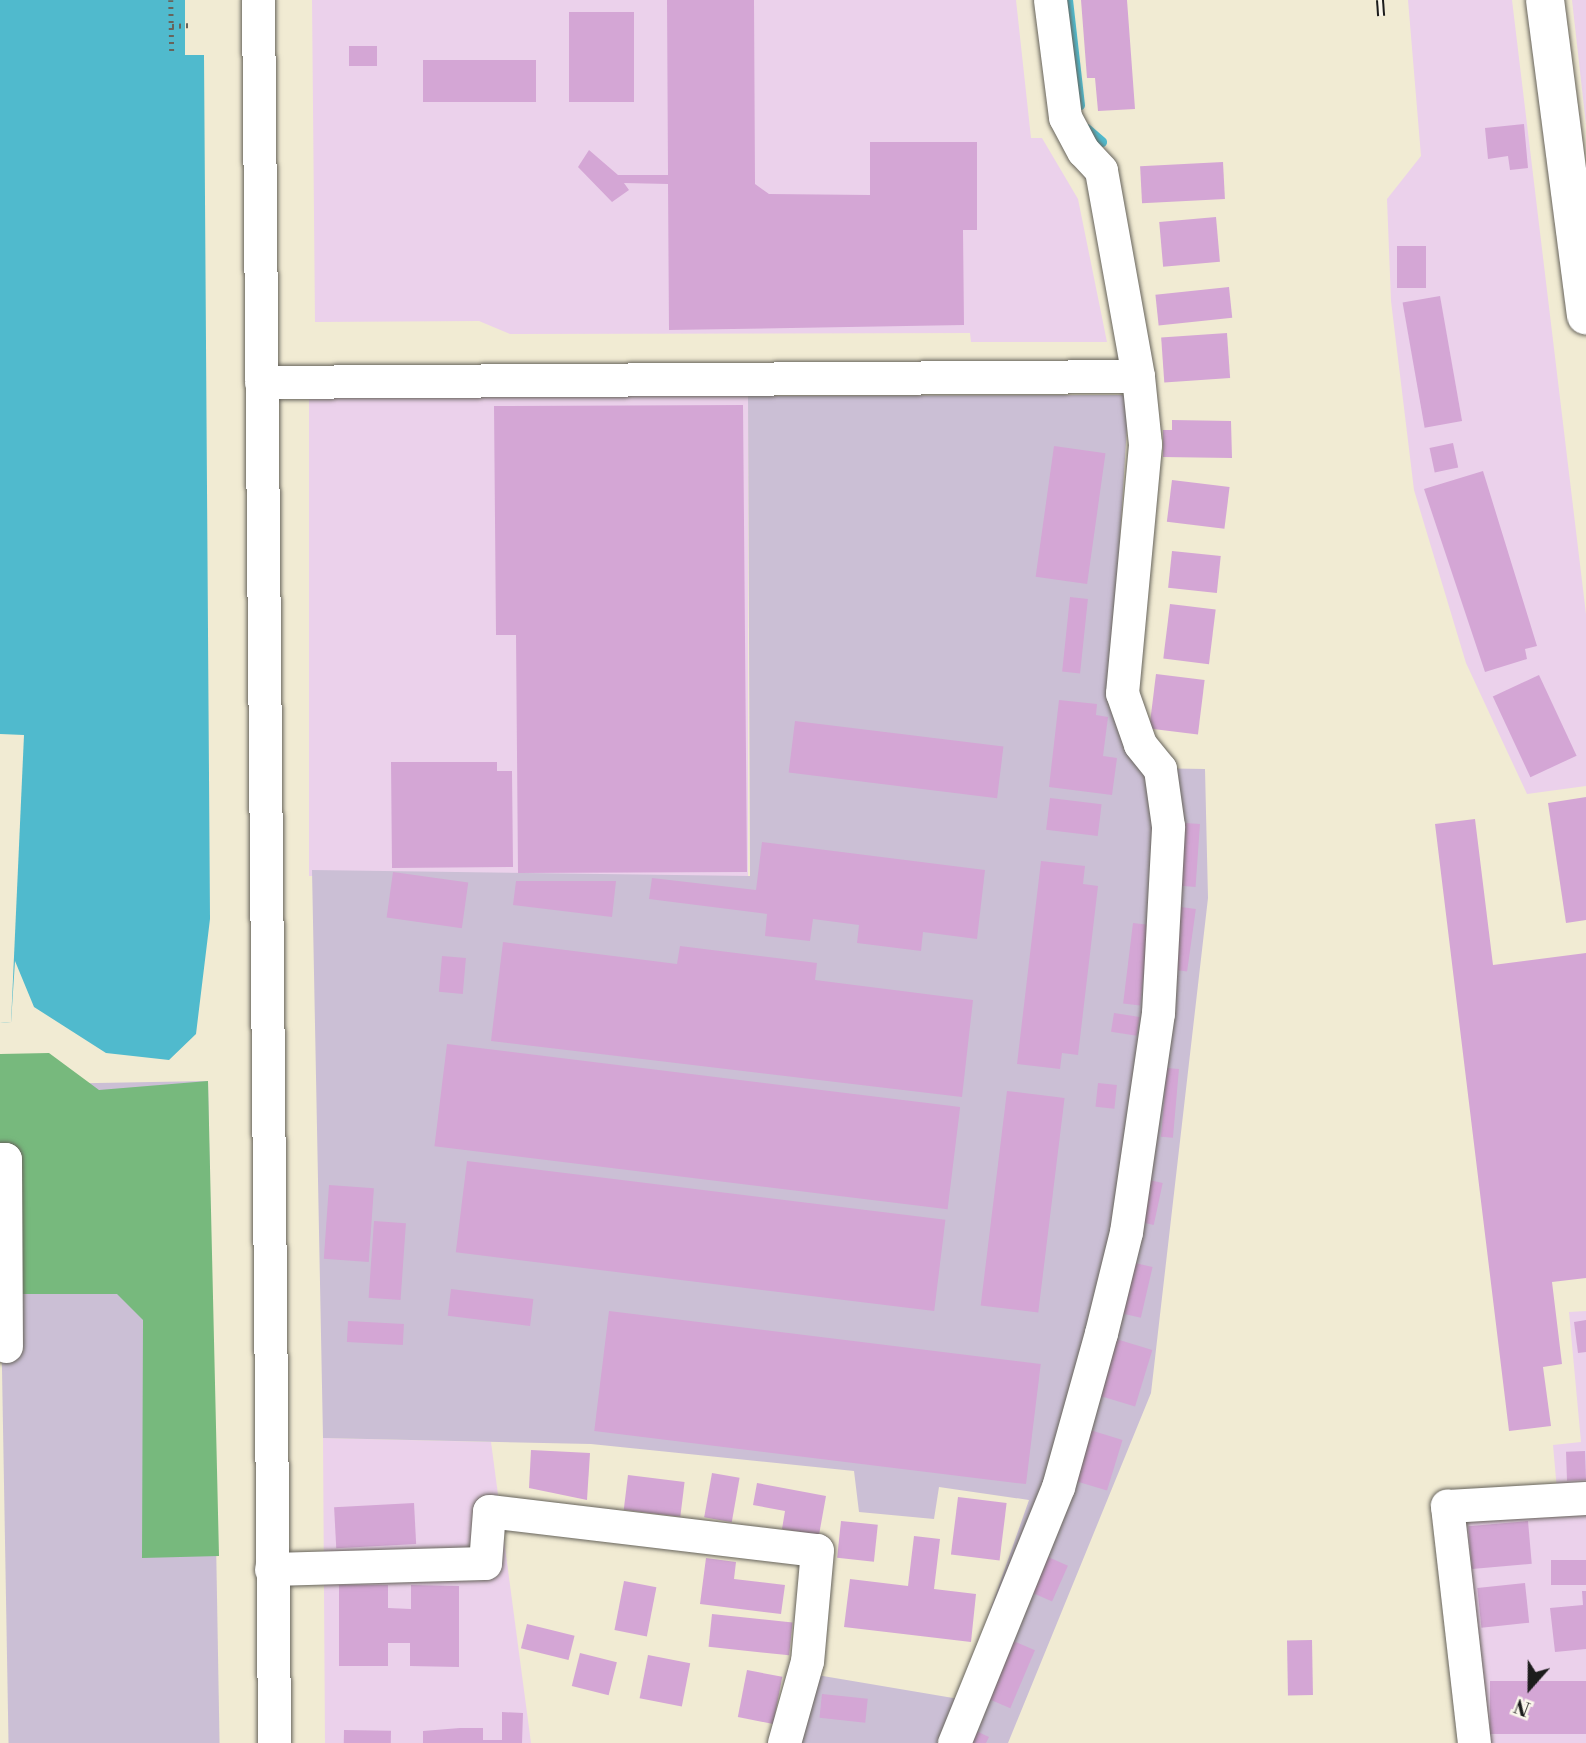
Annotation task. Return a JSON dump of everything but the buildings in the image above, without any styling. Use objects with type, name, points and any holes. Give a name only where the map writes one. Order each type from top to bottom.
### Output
[{"type":"main road","points":[[1545,0],[1580,213],[1586,315]]},
{"type":"street","points":[[258,0],[274,1743]]},
{"type":"street","points":[[954,1743],[1058,1487],[1126,1232],[1147,1110],[1168,826],[1160,769],[1140,744],[1122,693],[1145,444],[1138,376],[1101,170],[1065,117],[1050,0]]},
{"type":"street","points":[[261,382],[1138,376]]},
{"type":"street","points":[[0,1159],[5,1159],[6,1346]]},
{"type":"street","points":[[1474,1743],[1447,1506],[1586,1498]]},
{"type":"street","points":[[271,1569],[485,1563],[489,1511],[817,1550],[807,1661],[784,1743]]},
{"type":"path","points":[[172,0],[172,55]]},
{"type":"path","points":[[172,26],[192,25]]},
{"type":"shaded area","points":[[312,0],[1016,0],[1031,138],[1042,138],[1078,199],[1107,342],[971,342],[970,333],[510,334],[479,321],[315,322]]},
{"type":"shaded area","points":[[1408,0],[1512,0],[1586,614],[1586,786],[1527,794],[1466,663],[1414,490],[1391,301],[1387,199],[1421,156]]},
{"type":"shaded area","points":[[1572,0],[1586,0],[1586,125]]},
{"type":"shaded area","points":[[1129,395],[1110,695],[1145,768],[1205,769],[1208,898],[1151,1393],[1008,1743],[798,1743],[817,1675],[959,1699],[1029,1500],[939,1487],[934,1519],[859,1512],[854,1471],[591,1444],[323,1438],[312,870],[750,876],[748,396]]},
{"type":"shaded area","points":[[309,396],[748,396],[748,876],[309,876]]},
{"type":"shaded area","points":[[208,1081],[220,1743],[9,1743],[0,1255],[0,1085]]},
{"type":"shaded area","points":[[1586,1311],[1586,1743],[1465,1743],[1436,1500],[1557,1490],[1553,1445],[1581,1442],[1569,1312]]},
{"type":"shaded area","points":[[323,1438],[491,1442],[531,1743],[325,1743]]},
{"type":"green space","points":[[49,1053],[99,1090],[208,1081],[219,1556],[142,1558],[143,1320],[117,1294],[0,1294],[0,1054]]},
{"type":"water","points":[[0,0],[185,0],[185,55],[204,55],[210,919],[196,1034],[169,1060],[106,1053],[34,1007],[15,961],[11,1023],[0,1022]]},
{"type":"pier","points":[[0,734],[24,735],[11,1023],[0,1022]]},
{"type":"waterway","points":[[1068,0],[1080,105]]},
{"type":"waterway","points":[[1087,129],[1102,142]]},
{"type":"railway","points":[[1380,0],[1381,16]]}]
